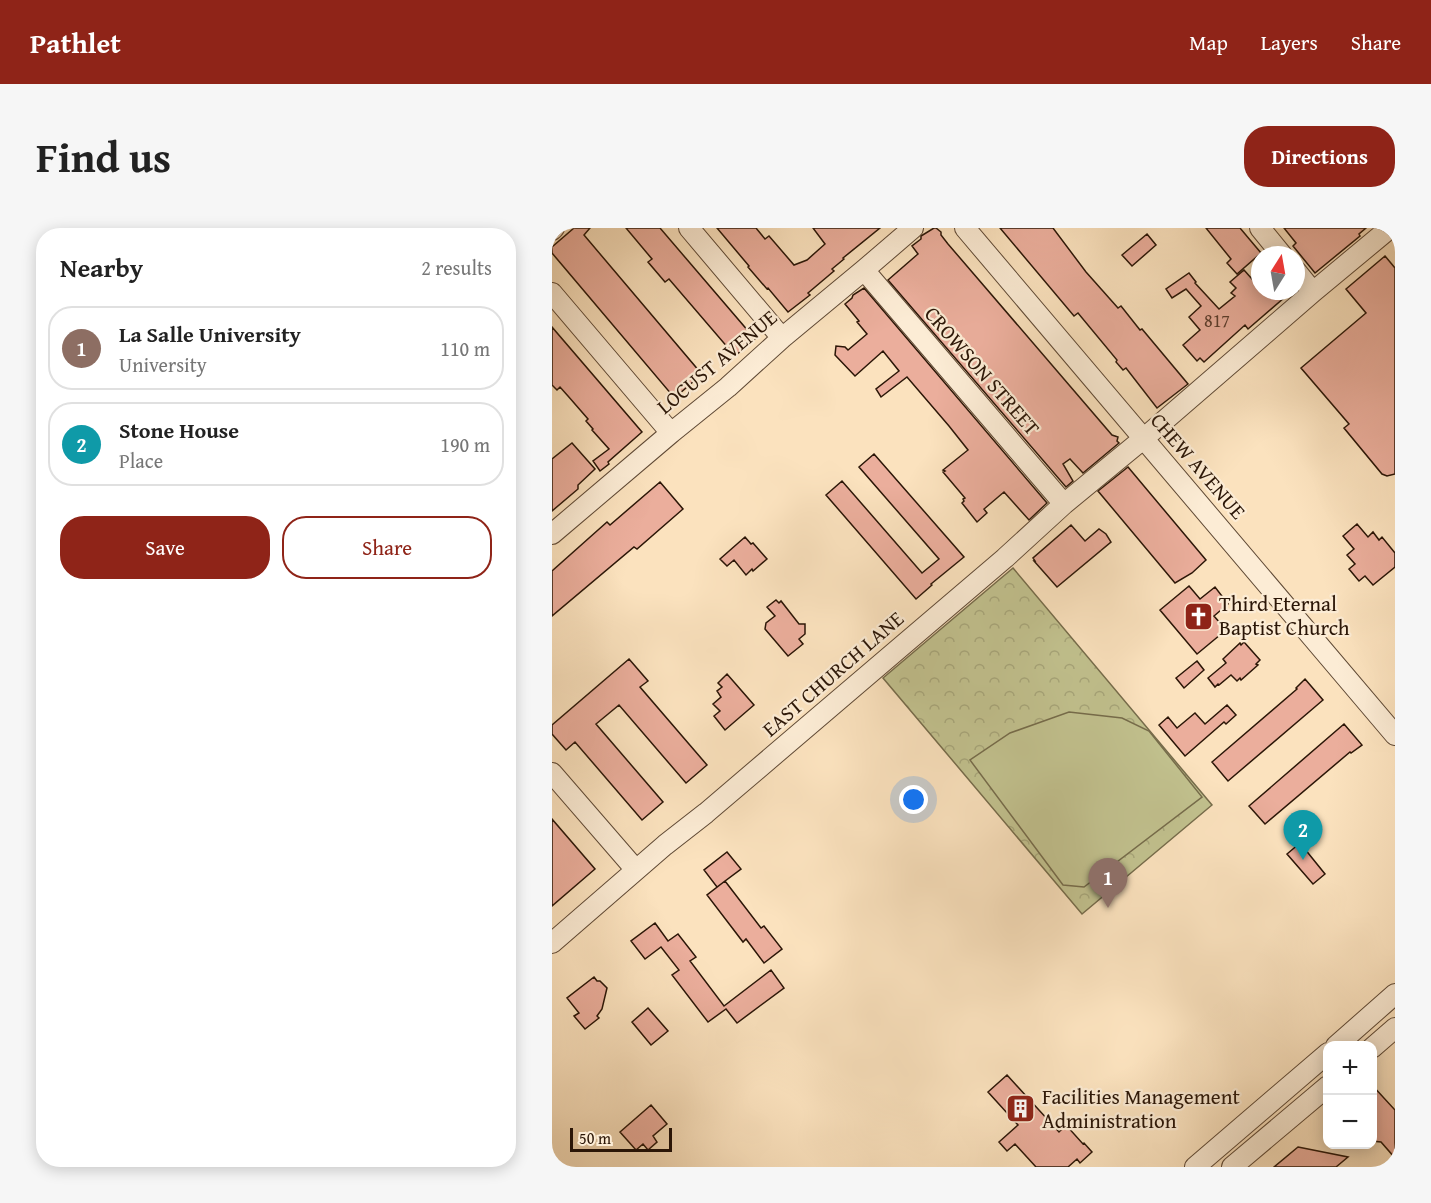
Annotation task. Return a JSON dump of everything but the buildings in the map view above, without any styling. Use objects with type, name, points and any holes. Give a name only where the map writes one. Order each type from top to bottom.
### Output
[{"type":"street","name":"LOCUST AVENUE","points":[[552,534],[913,228]]},
{"type":"street","name":"CHEW AVENUE","points":[[965,228],[1395,735]]},
{"type":"street","points":[[1260,228],[1275,246]]},
{"type":"street","name":"EAST CHURCH LANE","points":[[552,943],[1005,558],[1064,504],[1143,439],[1313,291],[1390,228]]},
{"type":"street","points":[[692,229],[782,338]]},
{"type":"street","name":"CROWSON STREET","points":[[864,270],[1064,504]]},
{"type":"street","points":[[1305,282],[1313,291]]},
{"type":"street","points":[[552,293],[671,433]]},
{"type":"street","points":[[552,773],[636,870]]},
{"type":"street","points":[[1342,1041],[1395,994]]},
{"type":"street","points":[[1377,1044],[1395,1028]]},
{"type":"street","points":[[1195,1167],[1323,1057]]},
{"type":"street","points":[[1232,1167],[1323,1090]]},
{"type":"green space","points":[[1013,568],[1212,805],[1082,914],[883,678]]},
{"type":"green space","points":[[1069,712],[1122,718],[1149,731],[1202,797],[1084,887],[1063,885],[970,760],[1010,733]]},
{"type":"place","name":"Third Eternal Baptist Church","points":[[1198,616]]},
{"type":"place","name":"Stone House","points":[[1303,860]]},
{"type":"place","name":"La Salle University","points":[[1108,908]]},
{"type":"place","name":"Facilities Management Administration","points":[[1021,1109]]}]
